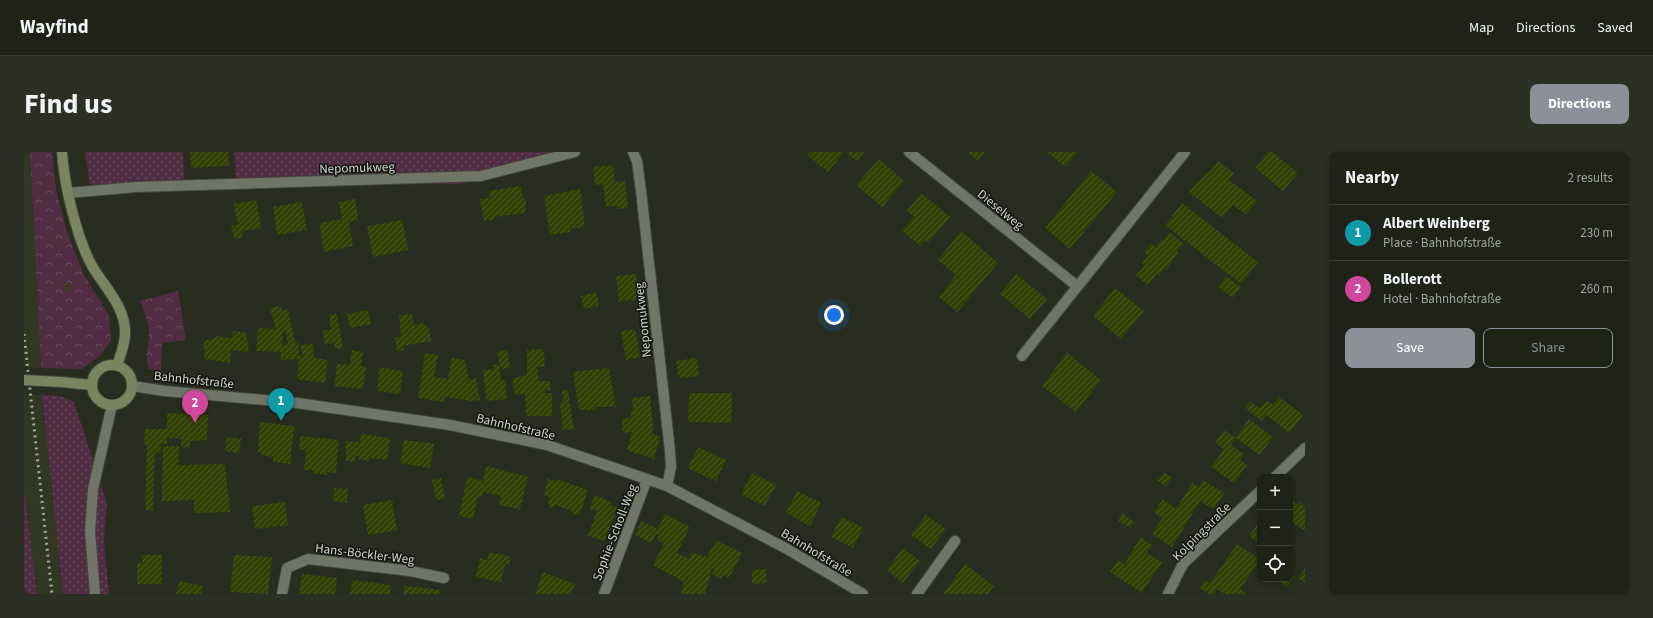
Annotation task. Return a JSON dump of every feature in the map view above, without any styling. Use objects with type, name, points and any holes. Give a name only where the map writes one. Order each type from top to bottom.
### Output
[{"type":"street","points":[[62,152],[68,193],[90,263],[118,307],[125,324],[125,335],[117,366]]},
{"type":"street","name":"Nepomukweg","points":[[68,193],[136,187],[481,176],[576,152]]},
{"type":"street","name":"Nepomukweg","points":[[633,152],[637,161],[641,191],[670,451],[671,467],[667,486]]},
{"type":"street","name":"Dieselweg","points":[[910,152],[1077,286]]},
{"type":"street","points":[[1022,356],[1184,152]]},
{"type":"street","points":[[108,366],[117,366],[125,370],[130,377],[132,386],[130,393],[126,399],[112,405],[104,404],[94,393],[92,385],[94,376],[100,369],[108,366]]},
{"type":"street","points":[[24,380],[92,385]]},
{"type":"street","name":"Bahnhofstraße","points":[[132,386],[165,391],[297,403],[450,425],[547,445],[667,486],[782,545],[863,594]]},
{"type":"street","points":[[97,593],[90,531],[93,489],[112,405]]},
{"type":"street","points":[[1278,474],[1305,448]]},
{"type":"street","name":"Sophie-Scholl-Weg","points":[[604,594],[647,479]]},
{"type":"street","name":"Kolpingstraße","points":[[1168,594],[1183,564],[1257,494]]},
{"type":"street","points":[[917,594],[955,542]]},
{"type":"street","name":"Hans-Böckler-Weg","points":[[282,594],[287,568],[308,559],[410,571],[444,578]]},
{"type":"shaded area","points":[[24,152],[30,152],[41,368],[24,367]]},
{"type":"shaded area","points":[[24,394],[42,395],[63,594],[37,594],[24,489]]},
{"type":"green space","points":[[30,152],[52,152],[56,189],[67,232],[84,275],[109,315],[111,341],[100,356],[82,369],[41,368]]},
{"type":"green space","points":[[85,152],[183,152],[184,178],[187,191],[90,185]]},
{"type":"green space","points":[[234,152],[562,152],[461,184],[236,183]]},
{"type":"green space","points":[[178,291],[186,340],[162,343],[161,370],[149,369],[147,356],[149,329],[140,301]]},
{"type":"green space","points":[[42,395],[60,396],[74,402],[107,503],[104,541],[109,594],[63,594]]},
{"type":"green space","points":[[24,489],[37,594],[24,594]]},
{"type":"building","points":[[190,152],[228,152],[229,166],[191,168]]},
{"type":"building","points":[[810,152],[844,152],[828,172],[807,155]]},
{"type":"building","points":[[846,152],[864,152],[857,161]]},
{"type":"building","points":[[967,152],[985,152],[978,161]]},
{"type":"building","points":[[1047,152],[1078,152],[1065,167]]},
{"type":"building","points":[[1268,152],[1272,152],[1298,173],[1283,191],[1255,168]]},
{"type":"building","points":[[879,159],[904,181],[882,207],[856,185]]},
{"type":"building","points":[[1218,161],[1234,173],[1229,180],[1257,201],[1246,214],[1233,205],[1222,218],[1189,192],[1206,173],[1208,174]]},
{"type":"building","points":[[613,165],[615,182],[625,181],[628,208],[617,209],[617,206],[606,207],[603,184],[595,185],[593,167]]},
{"type":"building","points":[[1091,171],[1117,192],[1070,249],[1045,228]]},
{"type":"building","points":[[521,186],[523,198],[526,200],[525,213],[494,217],[494,220],[484,221],[480,199],[490,198],[489,191]]},
{"type":"building","points":[[580,189],[585,227],[570,229],[570,232],[550,235],[544,196]]},
{"type":"building","points":[[921,193],[950,217],[928,243],[924,240],[920,246],[902,231],[914,217],[907,211]]},
{"type":"building","points":[[355,199],[358,220],[349,222],[353,246],[324,252],[319,223],[342,219],[339,202]]},
{"type":"building","points":[[256,200],[261,228],[243,231],[242,238],[234,239],[231,225],[238,225],[234,204]]},
{"type":"building","points":[[302,202],[307,230],[277,235],[273,207]]},
{"type":"building","points":[[1182,203],[1258,262],[1241,284],[1165,225]]},
{"type":"building","points":[[402,220],[408,250],[373,257],[367,226]]},
{"type":"building","points":[[961,231],[998,263],[957,312],[939,297],[956,275],[938,260]]},
{"type":"building","points":[[1169,232],[1184,244],[1177,251],[1178,253],[1166,270],[1164,269],[1159,276],[1156,274],[1148,285],[1136,275],[1145,265],[1142,263],[1148,256],[1144,252],[1151,243],[1156,247],[1161,240],[1164,240]]},
{"type":"building","points":[[636,274],[639,299],[619,301],[616,276]]},
{"type":"building","points":[[1016,274],[1047,299],[1030,319],[1000,294]]},
{"type":"building","points":[[1226,276],[1241,287],[1233,298],[1218,287]]},
{"type":"building","points":[[65,282],[68,282],[69,291],[66,291]]},
{"type":"building","points":[[1115,288],[1144,311],[1121,339],[1093,316]]},
{"type":"building","points":[[596,292],[599,306],[584,309],[581,296]]},
{"type":"building","points":[[281,306],[282,311],[288,309],[295,343],[298,342],[299,356],[302,356],[301,345],[313,344],[314,358],[328,360],[325,383],[297,379],[299,359],[281,360],[281,352],[256,351],[258,328],[276,329],[270,308]],"holes":[[[285,330],[288,344],[282,346],[283,331]]]},
{"type":"building","points":[[368,310],[371,324],[350,328],[347,314]]},
{"type":"building","points":[[337,314],[343,349],[335,348],[334,343],[325,344],[323,331],[331,329],[329,315]]},
{"type":"building","points":[[412,314],[414,325],[424,323],[429,329],[431,341],[403,346],[404,350],[397,352],[395,338],[401,336],[399,316]]},
{"type":"building","points":[[635,329],[640,357],[626,360],[621,331]]},
{"type":"building","points":[[233,331],[246,333],[249,352],[231,350],[230,363],[204,359],[204,342],[207,340],[212,340],[217,336],[232,338]]},
{"type":"building","points":[[543,349],[545,361],[544,367],[538,367],[538,381],[550,381],[550,390],[545,390],[545,393],[552,393],[552,416],[526,416],[525,393],[515,395],[512,378],[527,375],[527,350]]},
{"type":"building","points":[[352,350],[363,352],[361,366],[366,367],[363,389],[334,386],[337,364],[350,365]]},
{"type":"building","points":[[507,350],[510,368],[501,369],[497,352]]},
{"type":"building","points":[[425,353],[438,355],[434,377],[448,379],[452,358],[465,360],[469,380],[476,378],[480,400],[472,401],[445,397],[444,402],[418,398]]},
{"type":"building","points":[[1067,353],[1101,380],[1076,412],[1042,386]]},
{"type":"building","points":[[697,358],[699,376],[679,378],[676,361]]},
{"type":"building","points":[[493,365],[499,365],[501,380],[505,380],[507,399],[486,401],[483,370],[494,369]]},
{"type":"building","points":[[380,367],[403,371],[400,394],[377,391]]},
{"type":"building","points":[[609,368],[616,407],[595,407],[595,410],[579,410],[573,372]]},
{"type":"building","points":[[568,390],[574,430],[563,429],[560,404],[563,400],[562,391]]},
{"type":"building","points":[[689,393],[732,393],[731,423],[688,422]]},
{"type":"building","points":[[650,396],[653,428],[651,433],[660,437],[654,459],[627,450],[632,432],[622,433],[622,418],[630,418],[633,408],[632,398]]},
{"type":"building","points":[[1279,397],[1303,415],[1290,433],[1266,415],[1262,421],[1245,408],[1250,402],[1259,408],[1267,401],[1273,405]]},
{"type":"building","points":[[167,413],[208,415],[207,440],[190,441],[190,448],[181,447],[181,439],[167,438],[167,444],[161,444],[160,453],[155,453],[153,510],[145,510],[147,445],[144,445],[145,429],[167,429]]},
{"type":"building","points":[[1249,419],[1273,437],[1260,455],[1236,438]]},
{"type":"building","points":[[260,422],[294,426],[290,464],[273,462],[273,457],[261,455],[261,452],[258,452]]},
{"type":"building","points":[[1224,430],[1236,438],[1231,445],[1244,454],[1240,460],[1247,465],[1234,483],[1211,467],[1224,449],[1215,443]]},
{"type":"building","points":[[361,434],[390,438],[387,460],[369,458],[369,461],[358,459],[358,456],[355,456],[355,461],[346,461],[346,441],[360,442]]},
{"type":"building","points":[[300,436],[339,440],[336,473],[327,472],[327,475],[313,473],[313,470],[304,470],[306,450],[299,449]]},
{"type":"building","points":[[226,437],[241,439],[239,453],[225,451]]},
{"type":"building","points":[[404,440],[434,444],[430,468],[400,463]]},
{"type":"building","points":[[163,446],[179,446],[178,465],[225,464],[230,512],[194,513],[194,500],[162,501]]},
{"type":"building","points":[[698,447],[726,460],[716,481],[688,468]]},
{"type":"building","points":[[486,466],[528,477],[520,509],[499,505],[501,496],[483,492],[482,497],[478,497],[473,519],[459,516],[467,477],[483,481]]},
{"type":"building","points":[[752,473],[776,485],[765,506],[741,494]]},
{"type":"building","points":[[1165,473],[1172,478],[1166,486],[1157,480]]},
{"type":"building","points":[[441,478],[445,499],[436,500],[432,480]]},
{"type":"building","points":[[548,479],[555,481],[556,479],[588,490],[580,514],[574,515],[572,511],[556,505],[552,508],[549,506],[548,503],[550,497],[544,495]]},
{"type":"building","points":[[1203,480],[1224,493],[1214,509],[1200,501],[1172,547],[1152,534],[1162,518],[1154,512],[1163,499],[1176,509],[1192,483],[1199,487]]},
{"type":"building","points":[[334,488],[348,489],[347,503],[333,501]]},
{"type":"building","points":[[797,491],[821,503],[810,526],[786,513]]},
{"type":"building","points":[[594,495],[612,502],[611,505],[618,508],[604,541],[588,536],[597,511],[590,509]]},
{"type":"building","points":[[392,500],[397,530],[368,535],[363,505]]},
{"type":"building","points":[[1293,501],[1298,505],[1300,502],[1305,506],[1305,531],[1293,523]]},
{"type":"building","points":[[285,502],[288,525],[255,529],[252,506]]},
{"type":"building","points":[[1122,513],[1134,522],[1130,528],[1118,520]]},
{"type":"building","points":[[665,514],[690,527],[677,553],[690,559],[691,553],[707,557],[716,540],[742,553],[729,578],[723,575],[721,579],[712,574],[715,570],[710,568],[711,572],[705,594],[681,594],[684,582],[653,565],[664,543],[657,540],[659,535],[656,534],[651,543],[635,535],[641,521],[658,529]]},
{"type":"building","points":[[926,515],[946,529],[931,549],[911,535]]},
{"type":"building","points":[[841,517],[863,528],[853,548],[831,537]]},
{"type":"building","points":[[1257,525],[1257,541],[1249,536]]},
{"type":"building","points":[[1140,537],[1152,545],[1147,553],[1162,562],[1142,593],[1110,572],[1118,560],[1125,564]]},
{"type":"building","points":[[1237,544],[1257,558],[1257,564],[1240,589],[1247,594],[1224,594],[1217,589],[1214,594],[1209,594],[1200,588],[1205,580],[1210,583]]},
{"type":"building","points":[[903,548],[920,561],[903,583],[887,570]]},
{"type":"building","points":[[489,552],[511,557],[509,564],[505,563],[501,582],[476,577],[480,558],[487,560]]},
{"type":"building","points":[[142,555],[162,555],[162,584],[137,584],[137,563],[142,563]]},
{"type":"building","points":[[234,555],[272,557],[268,594],[230,592]]},
{"type":"building","points":[[965,564],[994,586],[988,594],[943,594]]},
{"type":"building","points":[[1305,568],[1305,583],[1298,578]]},
{"type":"building","points":[[766,569],[766,583],[752,584],[752,570]]},
{"type":"building","points":[[543,572],[575,584],[571,594],[535,594]]},
{"type":"building","points":[[302,574],[337,578],[335,594],[299,594]]},
{"type":"building","points":[[352,580],[391,585],[390,594],[350,594]]},
{"type":"building","points":[[179,581],[203,586],[201,594],[176,594]]},
{"type":"building","points":[[1280,582],[1291,582],[1287,587]]},
{"type":"building","points":[[405,586],[441,590],[440,594],[403,594]]},
{"type":"railway","points":[[24,334],[52,594]]},
{"type":"place","name":"Albert Weinberg","points":[[281,421]]},
{"type":"place","name":"Bollerott","points":[[195,423]]}]
